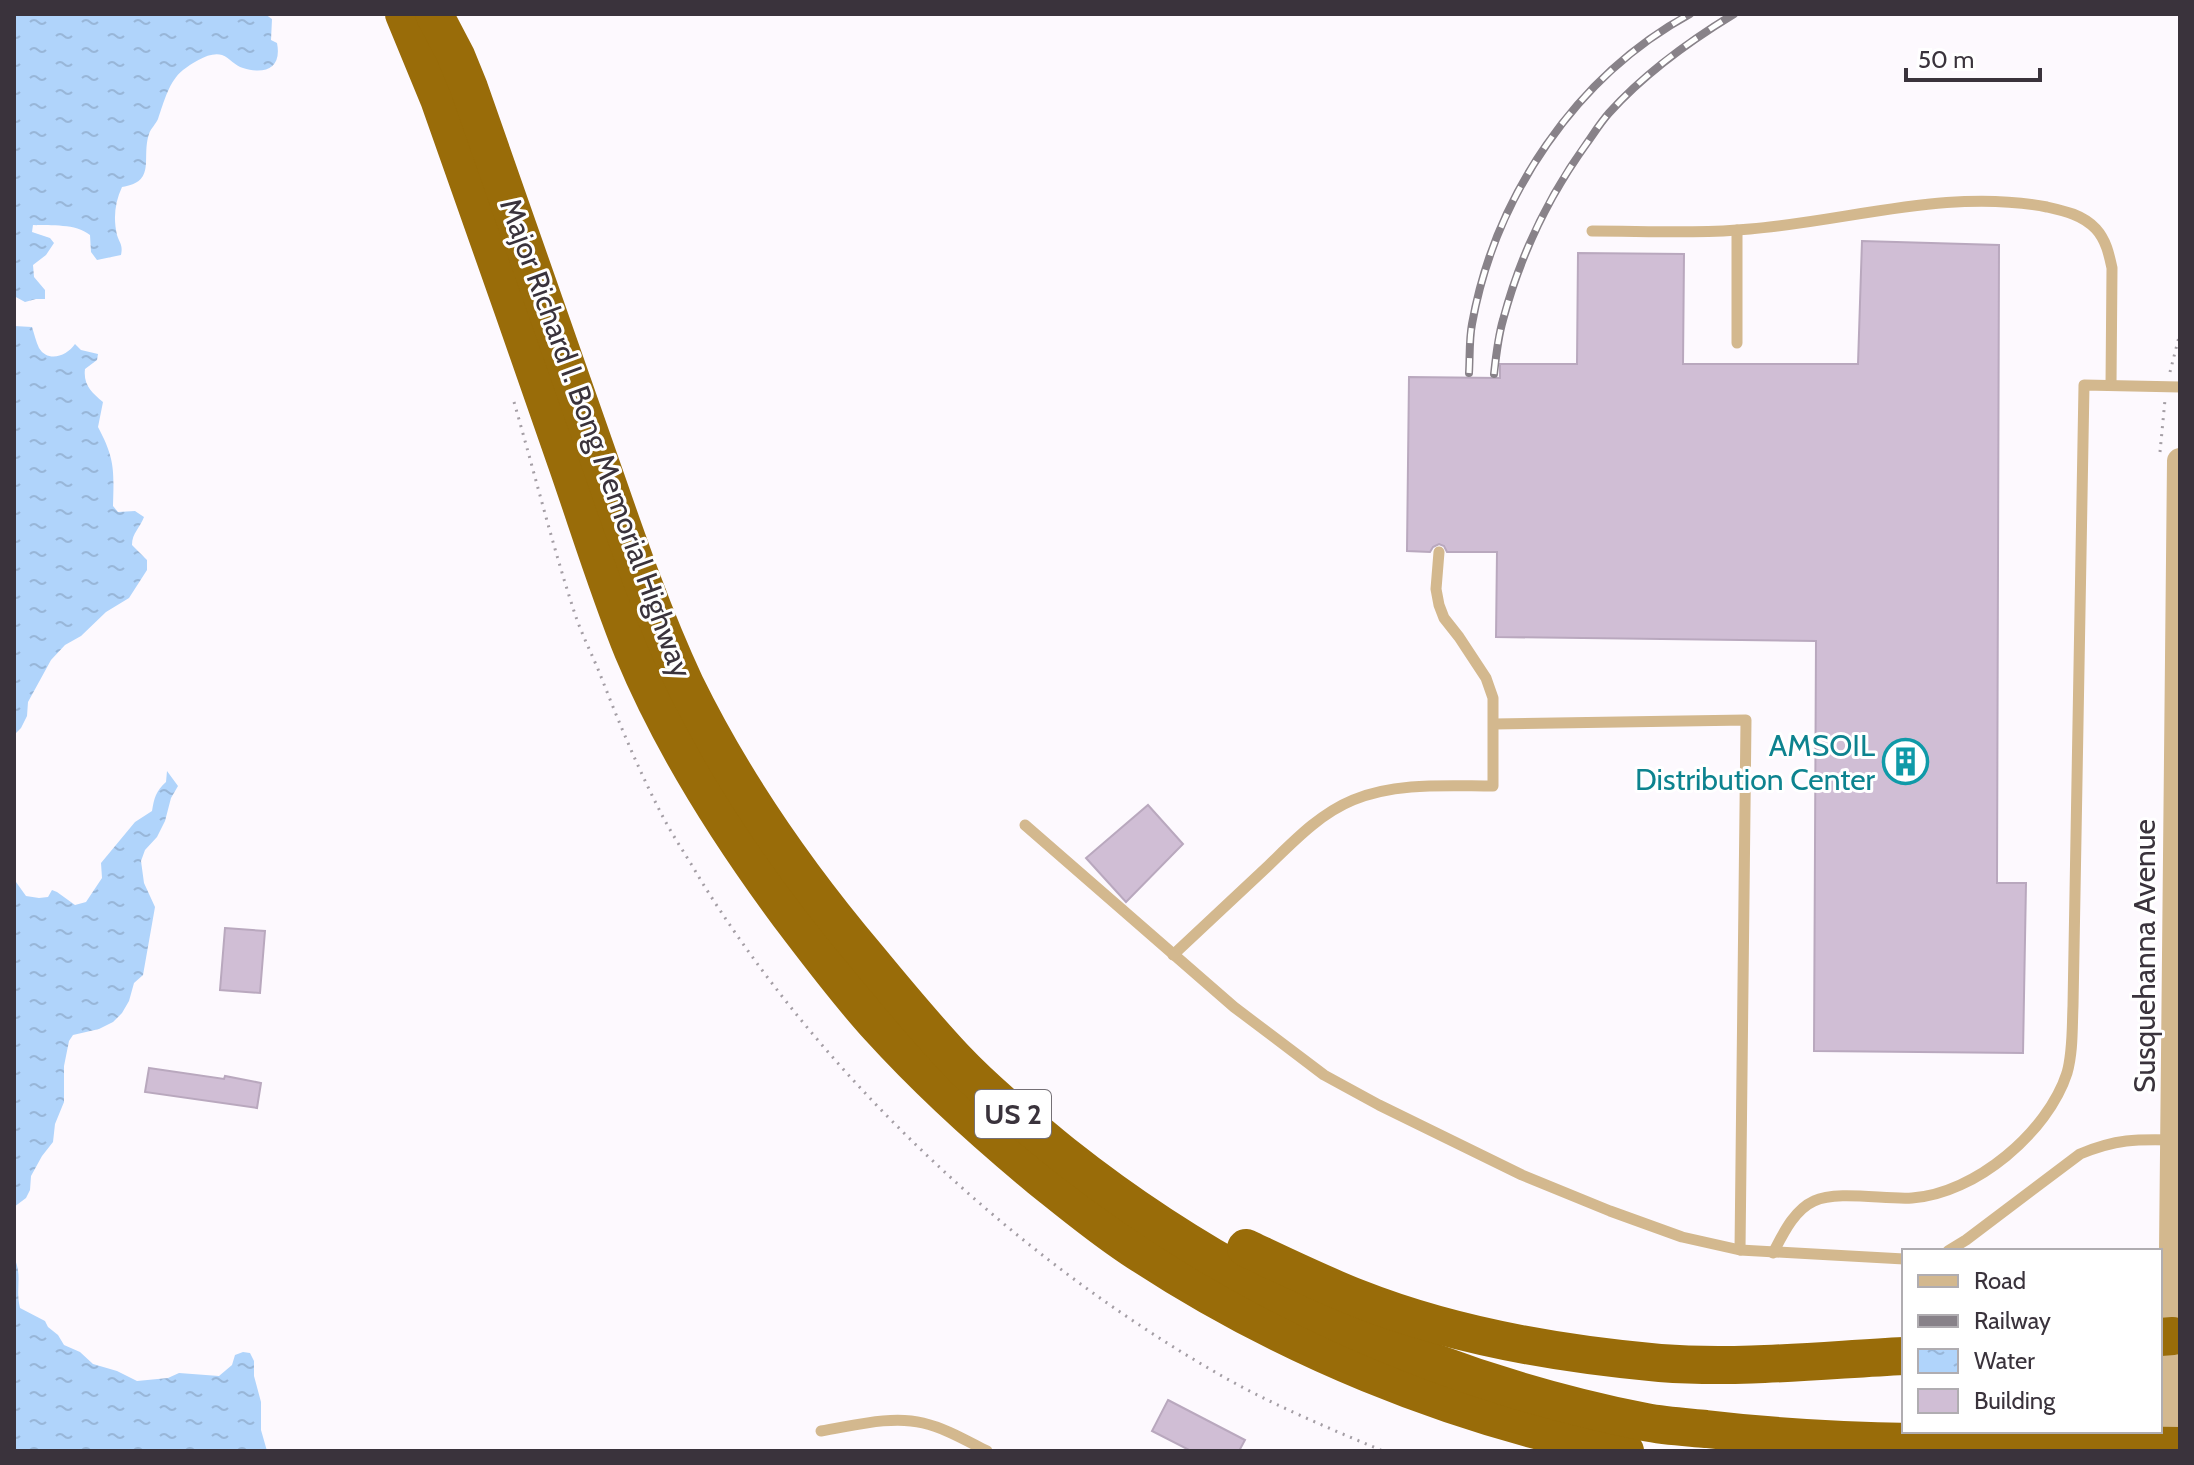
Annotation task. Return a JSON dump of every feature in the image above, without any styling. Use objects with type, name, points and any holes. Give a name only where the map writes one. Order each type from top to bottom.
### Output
[{"type":"highway","name":"US 2","points":[[404,14],[454,94]]},
{"type":"highway","name":"US 2","points":[[434,14],[456,56],[454,94]]},
{"type":"highway","name":"Major Richard I. Bong Memorial Highway","points":[[454,94],[685,683],[747,793],[842,928],[955,1060],[1015,1115],[1101,1183],[1150,1219],[1223,1264],[1353,1329],[1504,1388],[1650,1423],[1757,1435],[1838,1441],[2180,1446]]},
{"type":"highway","name":"Major Richard I. Bong Memorial Highway","points":[[454,94],[603,566],[639,663],[678,742],[758,873],[816,951],[877,1025],[937,1087],[998,1143],[1130,1247],[1208,1294],[1273,1330],[1413,1392],[1558,1436],[1625,1451]]},
{"type":"highway","points":[[842,928],[915,990],[969,1046],[1032,1103],[1100,1157],[1152,1194],[1235,1243],[1359,1299],[1505,1342],[1662,1363],[1752,1365],[1902,1356]]},
{"type":"street","name":"Susquehanna Avenue","points":[[2170,1451],[2166,1336],[2174,1140],[2180,461]]},
{"type":"lane","points":[[1592,231],[1737,230],[1926,205],[1992,201],[2070,212],[2095,227],[2109,251],[2112,268],[2111,385]]},
{"type":"lane","points":[[1737,230],[1737,343]]},
{"type":"lane","points":[[1773,1253],[1799,1212],[1813,1201],[1827,1197],[1934,1196],[1965,1183],[2009,1154],[2043,1119],[2058,1096],[2067,1071],[2073,1018],[2084,385],[2180,387]]},
{"type":"lane","points":[[1173,955],[1330,811],[1355,799],[1394,789],[1493,786],[1493,698],[1486,678],[1444,618],[1439,605],[1436,589],[1439,552]]},
{"type":"lane","points":[[1494,724],[1746,720],[1740,1250]]},
{"type":"lane","points":[[1025,825],[1173,955],[1287,1048],[1324,1075],[1379,1105],[1522,1175],[1682,1237],[1740,1250],[1902,1259]]},
{"type":"lane","points":[[1951,1249],[2080,1154],[2130,1139],[2174,1140]]},
{"type":"lane","points":[[821,1431],[912,1421],[937,1428],[987,1451]]},
{"type":"water","points":[[14,14],[265,14],[272,19],[271,40],[277,43],[278,52],[274,64],[265,70],[237,66],[225,56],[217,54],[201,58],[178,75],[149,134],[144,174],[140,180],[122,187],[118,198],[115,222],[121,255],[97,260],[91,252],[90,235],[84,231],[63,226],[33,225],[32,232],[50,238],[54,243],[46,255],[33,265],[34,277],[45,290],[45,299],[25,302],[14,296]]},
{"type":"water","points":[[14,326],[32,327],[39,348],[47,355],[57,356],[75,344],[81,350],[98,354],[97,360],[85,369],[85,380],[103,402],[98,427],[112,465],[113,506],[118,512],[135,511],[144,517],[132,545],[147,560],[147,570],[129,598],[106,612],[51,660],[28,702],[27,716],[14,735]]},
{"type":"water","points":[[167,771],[178,786],[165,821],[141,861],[144,883],[155,907],[143,975],[134,983],[129,1001],[113,1022],[73,1035],[69,1041],[64,1066],[64,1102],[55,1124],[53,1142],[31,1176],[26,1198],[14,1207],[14,865],[16,882],[26,896],[48,897],[52,890],[75,905],[86,902],[102,878],[101,863],[135,822],[152,811],[156,795],[166,782]]},
{"type":"water","points":[[14,1257],[20,1308],[45,1321],[64,1345],[80,1352],[93,1364],[137,1381],[168,1378],[179,1373],[219,1376],[232,1365],[235,1355],[250,1353],[254,1361],[254,1376],[261,1402],[261,1430],[267,1451],[14,1451]]},
{"type":"building","name":"AMSOIL Distribution Center","points":[[1862,241],[1999,245],[1997,883],[2026,883],[2023,1053],[1814,1051],[1816,641],[1496,637],[1497,552],[1447,552],[1439,544],[1430,552],[1407,551],[1409,377],[1500,378],[1500,364],[1577,364],[1578,253],[1684,254],[1683,364],[1858,364]]},
{"type":"building","points":[[1148,805],[1183,844],[1126,902],[1086,858]]},
{"type":"building","points":[[225,928],[265,931],[260,993],[220,990]]},
{"type":"building","points":[[149,1068],[261,1083],[257,1108],[145,1092]]},
{"type":"building","points":[[1168,1400],[1245,1440],[1239,1451],[1191,1451],[1152,1431]]},
{"type":"railway","points":[[1469,373],[1471,330],[1483,276],[1521,186],[1547,144],[1577,106],[1611,71],[1649,40],[1690,14]]},
{"type":"railway","points":[[1494,374],[1501,326],[1518,273],[1537,228],[1573,163],[1606,116],[1652,71],[1734,14]]},
{"type":"place","name":"AMSOIL Distribution Center","points":[[1906,762]]}]
